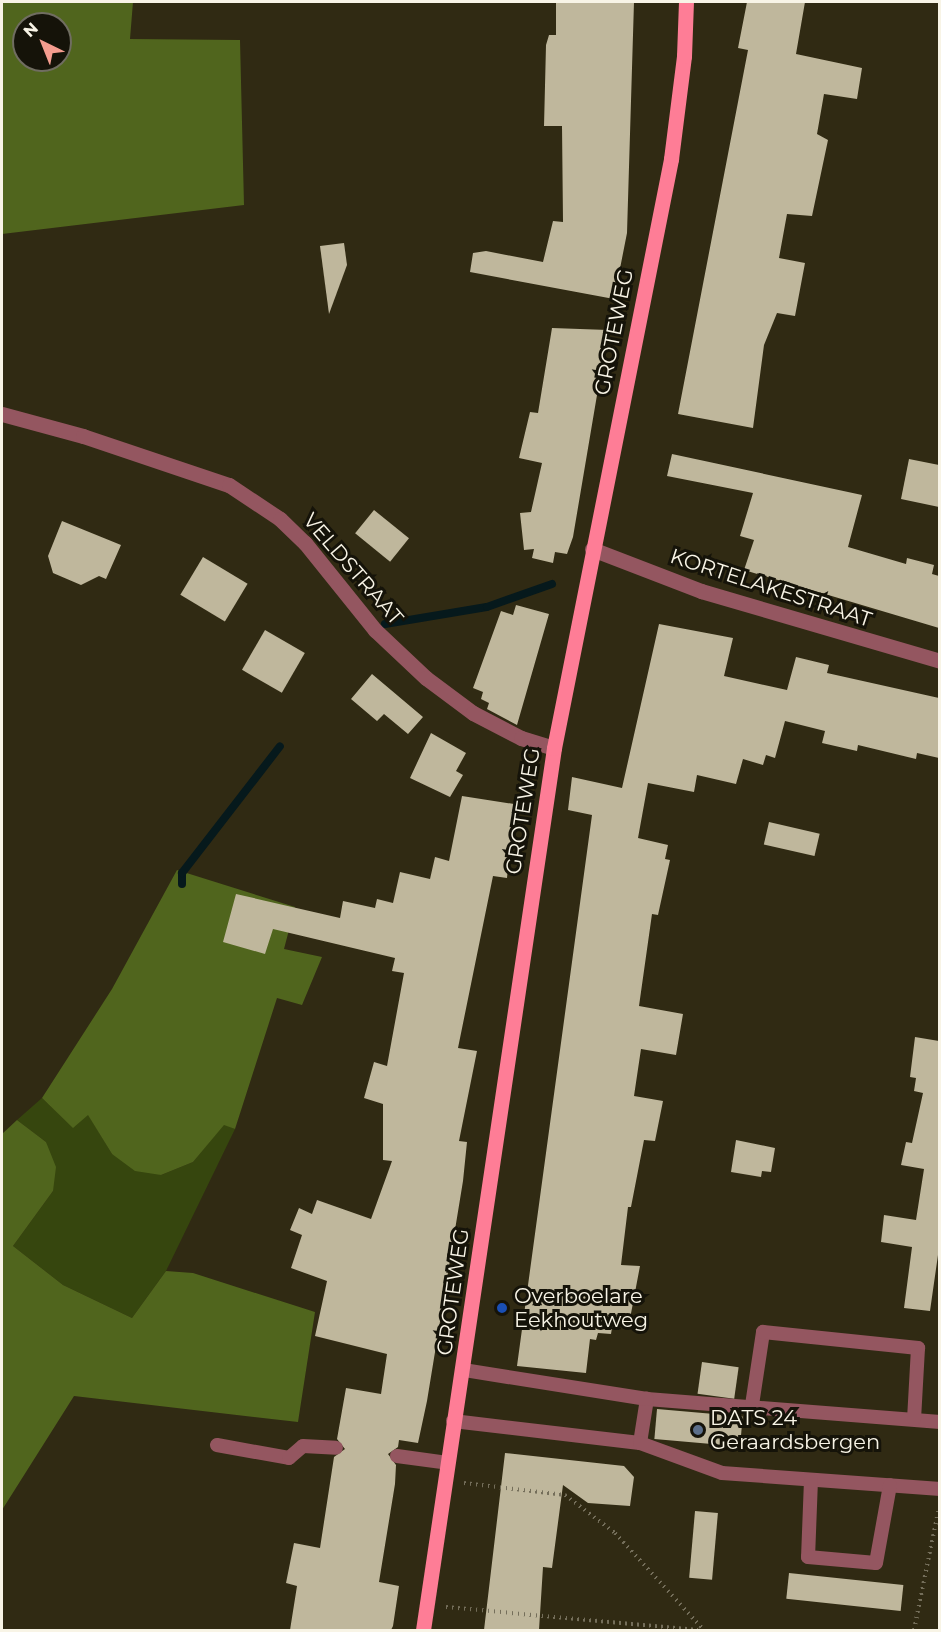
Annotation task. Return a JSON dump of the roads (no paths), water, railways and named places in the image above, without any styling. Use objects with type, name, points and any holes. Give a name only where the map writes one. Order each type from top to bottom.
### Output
[{"type":"main road","name":"GROTEWEG","points":[[423,1630],[453,1421],[463,1370],[516,987],[554,748],[671,159],[684,56],[686,2]]},
{"type":"street","name":"VELDSTRAAT","points":[[2,414],[82,436],[229,485],[280,519],[305,543],[375,630],[426,678],[473,713],[521,738],[554,748]]},
{"type":"street","name":"KORTELAKESTRAAT","points":[[592,549],[701,591],[939,661]]},
{"type":"lane","points":[[752,1405],[763,1332],[918,1348],[914,1419]]},
{"type":"lane","points":[[463,1370],[647,1399],[752,1405],[939,1422]]},
{"type":"lane","points":[[640,1443],[647,1399]]},
{"type":"lane","points":[[453,1421],[640,1443],[722,1473],[939,1490]]},
{"type":"lane","points":[[217,1445],[290,1458],[303,1446],[336,1448]]},
{"type":"lane","points":[[397,1456],[448,1463]]},
{"type":"lane","points":[[811,1480],[808,1557],[876,1563],[890,1485]]},
{"type":"waterway","points":[[385,624],[487,607],[552,584]]},
{"type":"waterway","points":[[182,884],[182,873],[280,746]]},
{"type":"place","name":"Overboelare Eekhoutweg","points":[[502,1308]]},
{"type":"place","name":"DATS 24 Geraardsbergen","points":[[698,1430]]}]
